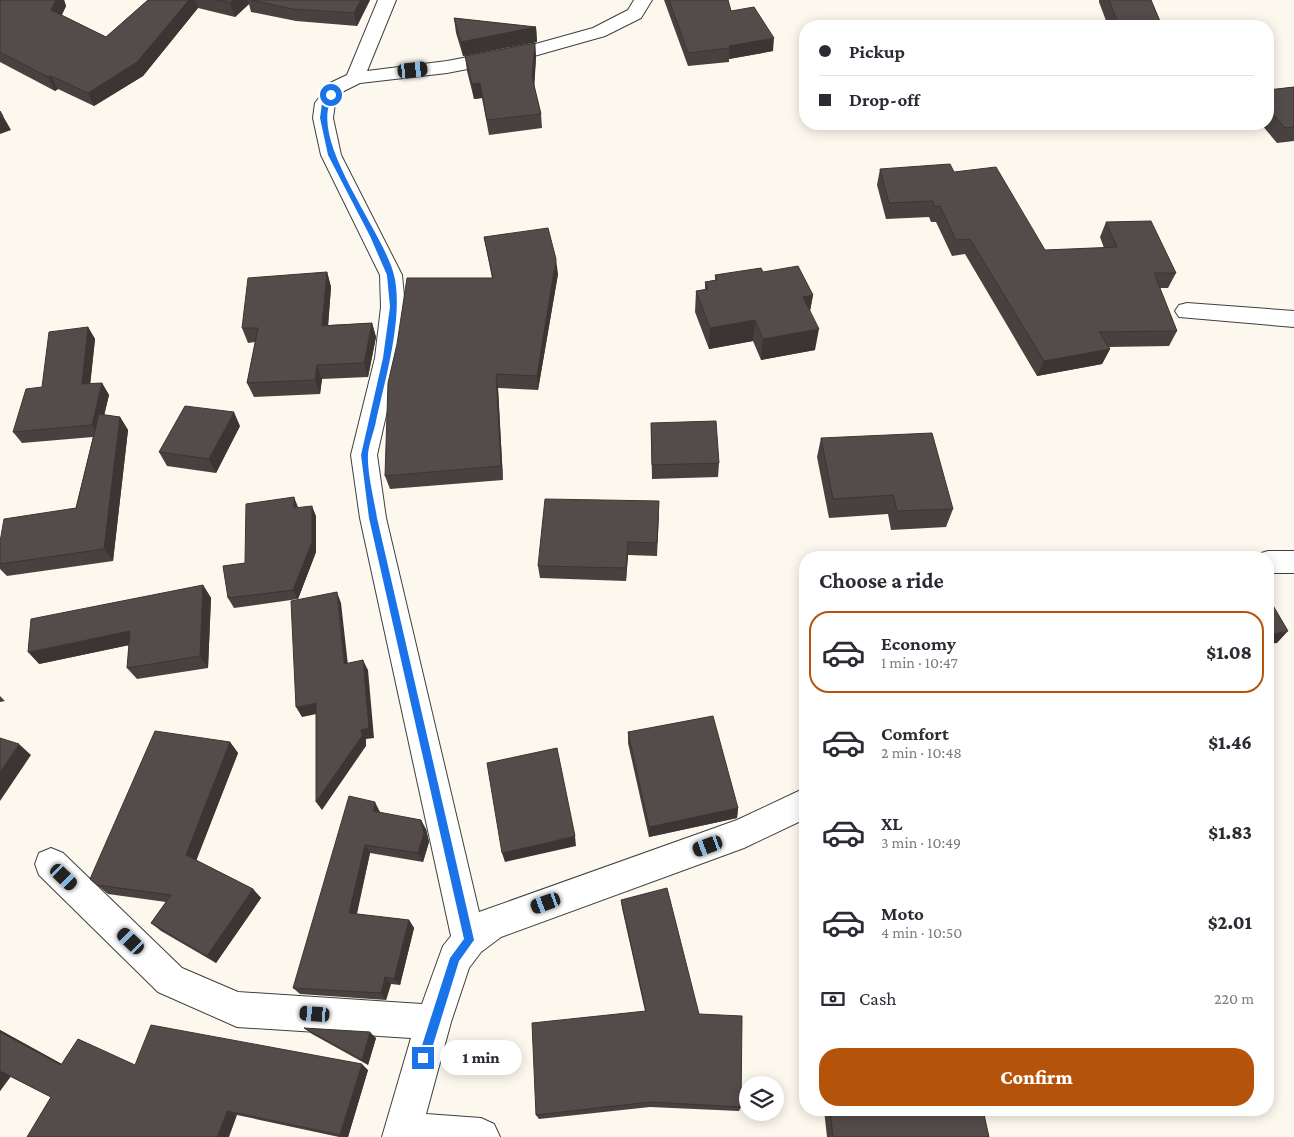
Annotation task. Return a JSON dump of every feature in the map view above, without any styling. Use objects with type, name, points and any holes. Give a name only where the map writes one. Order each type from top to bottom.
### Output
[{"type":"street","points":[[355,78],[387,0]]},
{"type":"street","points":[[469,940],[373,518],[364,455],[387,358],[393,307],[390,275],[373,236],[331,155],[323,118],[325,103],[338,87],[355,78],[447,67],[534,50],[599,32],[635,14],[644,0]]},
{"type":"street","points":[[1187,312],[1294,319]]},
{"type":"street","points":[[1274,562],[1294,562]]},
{"type":"street","points":[[481,1137],[402,1134],[433,1022],[455,958],[469,940],[491,924],[744,833],[799,806]]},
{"type":"street","points":[[51,864],[170,980],[237,1008],[433,1022]]},
{"type":"building","points":[[0,0],[56,0],[51,10],[106,37],[148,0],[189,0],[137,62],[88,93],[51,76],[48,77],[0,52]]},
{"type":"building","points":[[217,0],[233,0],[230,3]]},
{"type":"building","points":[[251,0],[361,0],[354,13],[292,9]]},
{"type":"building","points":[[669,0],[728,0],[731,11],[754,7],[774,38],[729,46],[730,48],[688,53]]},
{"type":"building","points":[[1109,0],[1151,0],[1159,20],[1117,20]]},
{"type":"building","points":[[454,18],[536,27],[461,42]]},
{"type":"building","points":[[535,43],[532,77],[541,114],[487,120],[480,83],[472,84],[465,56]]},
{"type":"building","points":[[1294,87],[1294,127],[1285,128],[1274,115],[1274,89]]},
{"type":"building","points":[[950,164],[954,172],[996,167],[1045,250],[1117,247],[1106,222],[1151,221],[1176,273],[1154,273],[1177,331],[1099,332],[1110,349],[1044,361],[970,239],[956,240],[940,206],[935,207],[933,201],[889,203],[880,169]]},
{"type":"building","points":[[548,228],[556,259],[537,376],[496,374],[501,466],[385,476],[388,383],[397,344],[407,278],[493,278],[484,237]]},
{"type":"building","points":[[798,266],[813,295],[803,297],[819,329],[763,339],[755,320],[710,328],[696,291],[708,289],[705,282],[717,280],[715,275],[761,268],[763,272]]},
{"type":"building","points":[[327,272],[322,326],[372,323],[364,363],[317,365],[315,380],[247,383],[258,328],[242,328],[248,278]]},
{"type":"building","points":[[88,327],[82,384],[102,383],[92,425],[13,432],[26,389],[42,387],[49,332]]},
{"type":"building","points":[[185,406],[234,412],[209,459],[159,452]]},
{"type":"building","points":[[99,414],[120,417],[104,549],[0,564],[0,542],[4,519],[76,508]]},
{"type":"building","points":[[716,421],[719,463],[652,465],[651,423]]},
{"type":"building","points":[[932,433],[953,509],[897,511],[893,495],[833,499],[821,438]]},
{"type":"building","points":[[294,497],[294,508],[312,506],[312,542],[293,590],[228,598],[223,566],[245,563],[246,504]]},
{"type":"building","points":[[545,499],[659,501],[657,543],[628,542],[626,568],[538,566]]},
{"type":"building","points":[[203,585],[200,656],[127,668],[130,631],[28,652],[31,619]]},
{"type":"building","points":[[337,592],[344,664],[363,660],[369,728],[361,730],[362,736],[316,802],[316,703],[296,707],[291,601]]},
{"type":"building","points":[[1274,607],[1288,631],[1274,634]]},
{"type":"building","points":[[713,716],[738,808],[649,827],[628,732]]},
{"type":"building","points":[[155,731],[230,742],[186,855],[253,889],[207,956],[151,923],[171,895],[97,885],[90,879]]},
{"type":"building","points":[[0,738],[19,744],[0,772]]},
{"type":"building","points":[[557,748],[575,836],[502,853],[487,763]]},
{"type":"building","points":[[349,796],[375,802],[373,811],[421,820],[424,833],[418,853],[365,845],[349,913],[409,920],[394,979],[385,977],[381,993],[293,988]]},
{"type":"building","points":[[667,888],[699,1014],[742,1016],[739,1107],[650,1102],[536,1115],[532,1023],[646,1011],[621,900]]},
{"type":"building","points":[[151,1025],[362,1064],[340,1135],[227,1111],[217,1137],[27,1137],[51,1097],[0,1071],[0,1032],[61,1065],[78,1039],[135,1065]]},
{"type":"building","points":[[304,1028],[370,1032],[362,1060]]},
{"type":"building","points":[[831,1116],[984,1116],[989,1137],[833,1137]]},
{"type":"route","points":[[331,95],[325,103],[323,118],[331,155],[373,236],[390,275],[393,307],[387,358],[364,455],[373,518],[469,940],[455,958],[423,1058]]}]
